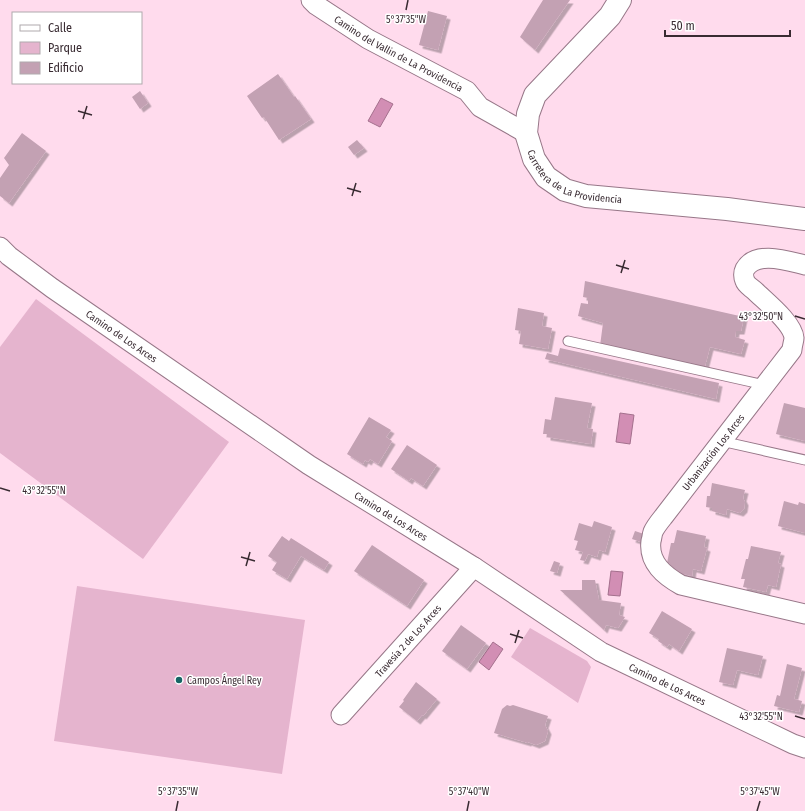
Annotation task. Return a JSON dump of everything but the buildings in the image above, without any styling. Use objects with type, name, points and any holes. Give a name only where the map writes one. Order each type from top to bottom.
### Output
[{"type":"street","name":"Camino del Vallin de La Providencia","points":[[310,0],[368,39],[467,91],[480,107],[526,133]]},
{"type":"street","name":"Carretera de La Providencia","points":[[620,0],[610,16],[535,95],[528,114],[526,133],[534,159],[546,177],[565,190],[586,196],[727,209],[805,219]]},
{"type":"street","name":"Camino de Los Arces","points":[[0,247],[8,256],[52,288],[309,465],[474,567],[601,652],[793,744],[805,748]]},
{"type":"street","name":"Urbanización Los Arces","points":[[805,265],[768,258],[756,259],[748,264],[743,273],[745,282],[782,316],[789,326],[794,337],[792,350],[664,516],[653,532],[651,545],[652,557],[658,568],[669,578],[681,585],[805,614]]},
{"type":"street","name":"Travesía 2 de Los Arces","points":[[341,715],[474,567]]},
{"type":"lane","points":[[568,341],[765,385]]},
{"type":"lane","points":[[721,441],[805,460]]},
{"type":"green space","points":[[36,299],[229,442],[143,559],[0,453],[0,347]]},
{"type":"green space","name":"Campos Ángel Rey","points":[[77,586],[305,620],[282,774],[54,741]]},
{"type":"green space","points":[[530,628],[587,661],[591,667],[578,703],[511,657]]},
{"type":"shaded area","points":[[381,98],[393,104],[380,127],[368,121]]},
{"type":"shaded area","points":[[620,413],[634,415],[630,444],[616,442]]},
{"type":"shaded area","points":[[611,571],[623,572],[620,596],[608,595]]},
{"type":"shaded area","points":[[493,642],[503,649],[489,670],[479,662]]},
{"type":"place","name":"Campos Ángel Rey","points":[[179,680]]}]
